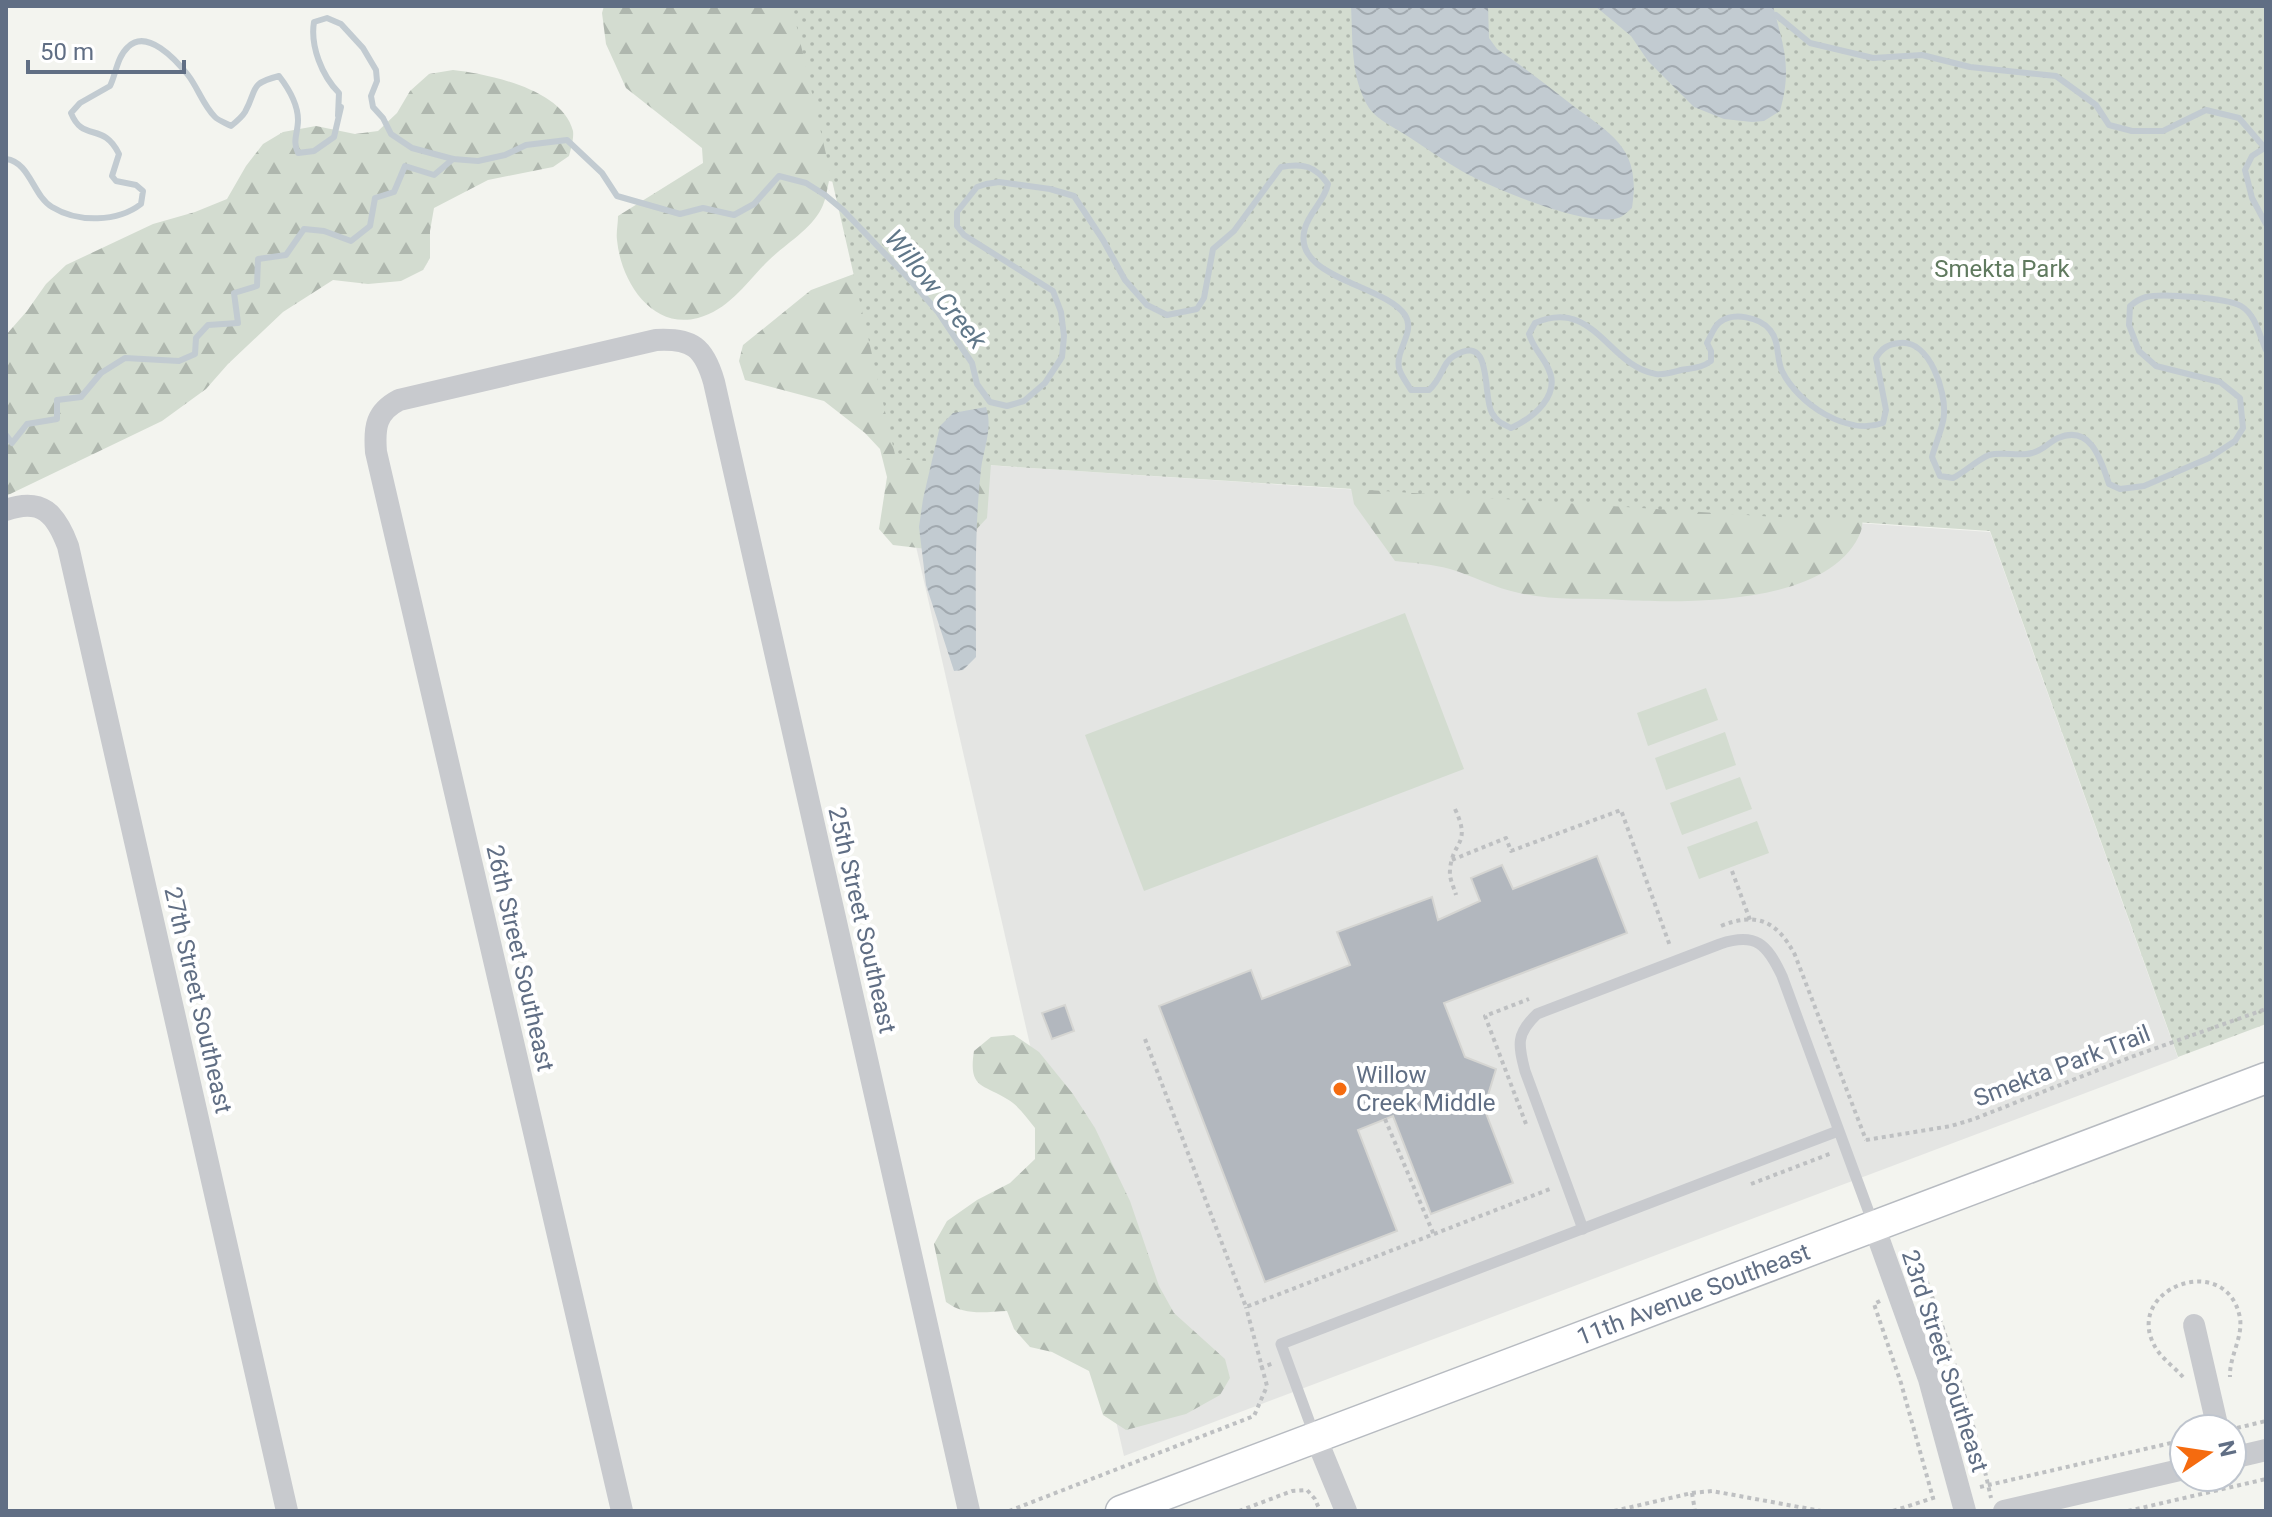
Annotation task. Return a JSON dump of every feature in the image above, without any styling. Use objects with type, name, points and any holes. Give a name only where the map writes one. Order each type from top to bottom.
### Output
[{"type":"main road","name":"11th Avenue Southeast","points":[[1121,1511],[2266,1078]]},
{"type":"street","name":"25th Street Southeast","points":[[378,416],[389,405],[413,395],[641,344],[670,340],[693,345],[703,353],[714,382],[969,1511]]},
{"type":"street","name":"26th Street Southeast","points":[[378,416],[376,452],[622,1511]]},
{"type":"street","name":"27th Street Southeast","points":[[6,510],[29,505],[53,515],[62,529],[72,564],[287,1511]]},
{"type":"street","name":"23rd Street Southeast","points":[[1874,1226],[1932,1391],[1965,1511]]},
{"type":"street","points":[[2194,1325],[2214,1413]]},
{"type":"street","points":[[1316,1438],[1346,1511]]},
{"type":"street","points":[[2004,1511],[2168,1473]]},
{"type":"lane","points":[[1583,1229],[1525,1071],[1520,1053],[1520,1036],[1526,1024],[1537,1014],[1736,939],[1749,938],[1768,949],[1782,976],[1874,1226]]},
{"type":"lane","points":[[1316,1438],[1281,1344],[1838,1131]]},
{"type":"path","points":[[1455,809],[1463,833],[1449,874],[1456,895]]},
{"type":"path","points":[[1452,860],[1506,838],[1511,851],[1621,810],[1670,946]]},
{"type":"path","name":"Smekta Park Trail","points":[[1732,871],[1750,920],[1773,926],[1789,942],[1866,1140],[1951,1126],[1974,1119],[2131,1057],[2266,1009]]},
{"type":"path","points":[[1485,1016],[1529,1132]]},
{"type":"path","points":[[1009,1511],[1254,1416],[1267,1386],[1246,1307],[1145,1039]]},
{"type":"path","points":[[1385,1119],[1434,1235]]},
{"type":"path","points":[[1246,1307],[1550,1191],[1545,1176]]},
{"type":"path","points":[[1893,1511],[1933,1498],[1910,1410],[1874,1304],[1927,1282],[1957,1367],[1989,1485],[2168,1444]]},
{"type":"path","points":[[2128,1511],[2266,1479]]},
{"type":"path","points":[[1239,1511],[1292,1491],[1307,1490],[1320,1511]]},
{"type":"path","points":[[1614,1511],[1692,1493],[1728,1492],[1821,1511]]},
{"type":"path","points":[[1692,1493],[1695,1511]]},
{"type":"shaded area","points":[[896,459],[1990,532],[2178,1058],[1124,1456]]},
{"type":"green space","points":[[604,6],[820,6],[857,186],[829,181],[823,205],[806,228],[728,302],[698,318],[681,320],[653,310],[632,286],[620,256],[618,216],[703,163],[702,148],[626,88],[606,44]]},
{"type":"green space","name":"Smekta Park","points":[[792,6],[2266,6],[2266,1024],[2178,1057],[1990,531],[896,459]]},
{"type":"green space","points":[[453,70],[522,86],[555,104],[566,116],[573,131],[569,156],[553,167],[488,180],[434,208],[430,258],[423,270],[401,281],[368,284],[333,280],[283,312],[206,389],[162,421],[6,496],[6,335],[46,284],[66,265],[153,224],[227,199],[263,144],[283,132],[316,126],[355,134],[378,131],[397,113],[410,91],[429,74]]},
{"type":"green space","points":[[918,250],[992,450],[987,518],[972,534],[927,549],[893,545],[879,529],[887,477],[880,449],[865,433],[824,401],[745,380],[739,361],[743,345],[811,290]]},
{"type":"green space","points":[[1350,483],[1863,507],[1863,519],[1861,531],[1845,556],[1821,574],[1790,587],[1755,595],[1682,601],[1557,598],[1510,591],[1443,567],[1395,561],[1354,504]]},
{"type":"green space","points":[[1405,613],[1464,769],[1144,891],[1085,735]]},
{"type":"green space","points":[[1706,688],[1718,720],[1648,746],[1637,713]]},
{"type":"green space","points":[[1725,732],[1736,765],[1666,790],[1655,758]]},
{"type":"green space","points":[[1740,777],[1752,809],[1682,835],[1670,803]]},
{"type":"green space","points":[[1757,821],[1769,853],[1699,879],[1687,847]]},
{"type":"green space","points":[[1014,1035],[1039,1052],[1073,1094],[1095,1128],[1130,1201],[1159,1286],[1174,1313],[1225,1359],[1230,1378],[1220,1395],[1186,1414],[1126,1430],[1103,1415],[1089,1371],[1052,1352],[1030,1347],[1014,1329],[1007,1311],[968,1311],[946,1302],[934,1244],[947,1221],[977,1200],[1010,1183],[1035,1159],[1035,1128],[1011,1102],[979,1084],[973,1072],[974,1051],[991,1037]]},
{"type":"water","points":[[1351,6],[1488,6],[1489,38],[1497,49],[1619,143],[1632,169],[1632,208],[1620,217],[1603,220],[1538,204],[1460,170],[1382,120],[1369,108],[1358,84]]},
{"type":"water","points":[[1595,6],[1773,6],[1786,70],[1780,111],[1764,121],[1752,122],[1724,119],[1694,107],[1648,61],[1631,36]]},
{"type":"water","points":[[986,407],[988,430],[977,516],[976,657],[963,670],[954,671],[926,585],[919,527],[940,426],[953,413]]},
{"type":"building","name":"Willow Creek Middle","points":[[1597,856],[1627,933],[1444,1003],[1465,1057],[1496,1069],[1484,1108],[1513,1183],[1431,1214],[1393,1116],[1358,1130],[1397,1231],[1265,1282],[1159,1006],[1251,970],[1262,999],[1350,965],[1337,932],[1432,897],[1438,920],[1480,901],[1471,878],[1502,865],[1513,889]]},
{"type":"building","points":[[1065,1005],[1074,1031],[1052,1039],[1042,1013]]},
{"type":"waterway","points":[[1776,15],[1810,43],[1873,58],[1922,55],[1970,67],[2056,76],[2096,105],[2109,125],[2132,131],[2163,131],[2206,110],[2239,118],[2264,147]]},
{"type":"waterway","name":"Willow Creek","points":[[6,159],[21,166],[46,202],[62,212],[86,218],[110,217],[141,204],[143,191],[136,185],[116,181],[112,176],[119,154],[113,144],[100,134],[81,127],[71,113],[80,103],[110,86],[124,51],[136,42],[144,41],[161,48],[176,62],[192,80],[211,112],[218,120],[231,126],[245,112],[255,88],[279,76],[296,108],[295,145],[298,153],[314,151],[334,137],[341,107],[338,116],[339,93],[323,69],[314,41],[314,22],[327,18],[341,24],[363,48],[376,70],[377,81],[371,96],[373,107],[391,134],[412,148],[453,159],[478,161],[505,155],[526,145],[567,140],[602,173],[617,196],[680,214],[703,208],[734,215],[754,204],[779,176],[806,183],[843,210],[910,280],[938,312],[972,363],[977,384],[990,402],[1007,406],[1024,401],[1045,383],[1062,357],[1064,336],[1061,312],[1053,291],[964,235],[957,226],[957,212],[977,187],[999,182],[1050,189],[1074,196],[1125,280],[1147,305],[1167,315],[1197,309],[1204,298],[1213,249],[1234,231],[1281,167],[1296,165],[1308,167],[1328,184],[1307,222],[1304,245],[1311,258],[1325,269],[1394,304],[1405,315],[1408,328],[1399,368],[1411,390],[1429,390],[1450,359],[1467,351],[1475,352],[1484,369],[1492,413],[1498,421],[1511,428],[1536,412],[1551,387],[1548,368],[1529,334],[1535,323],[1555,317],[1572,319],[1587,326],[1639,368],[1665,374],[1711,361],[1707,343],[1716,326],[1725,319],[1746,317],[1770,330],[1782,371],[1799,395],[1825,414],[1854,425],[1883,423],[1886,410],[1876,358],[1881,352],[1900,343],[1911,344],[1920,350],[1934,369],[1944,405],[1932,457],[1940,476],[1953,478],[1989,455],[2036,452],[2069,435],[2087,440],[2098,455],[2109,484],[2120,489],[2144,486],[2209,458],[2235,441],[2243,428],[2240,398],[2220,382],[2156,366],[2139,351],[2129,325],[2130,306],[2154,296],[2194,297],[2234,303],[2250,315],[2266,350]]},
{"type":"waterway","name":"Willow Creek","points":[[2266,147],[2252,156],[2245,170],[2252,198],[2266,224]]},
{"type":"waterway","points":[[6,435],[12,443],[27,424],[57,419],[57,400],[81,397],[101,373],[125,358],[179,361],[195,354],[196,338],[208,325],[238,323],[234,293],[257,286],[258,259],[286,255],[304,229],[324,231],[351,241],[370,226],[375,198],[394,192],[405,166],[434,175],[453,159]]},
{"type":"place","name":"Willow Creek Middle","points":[[1340,1089]]}]
